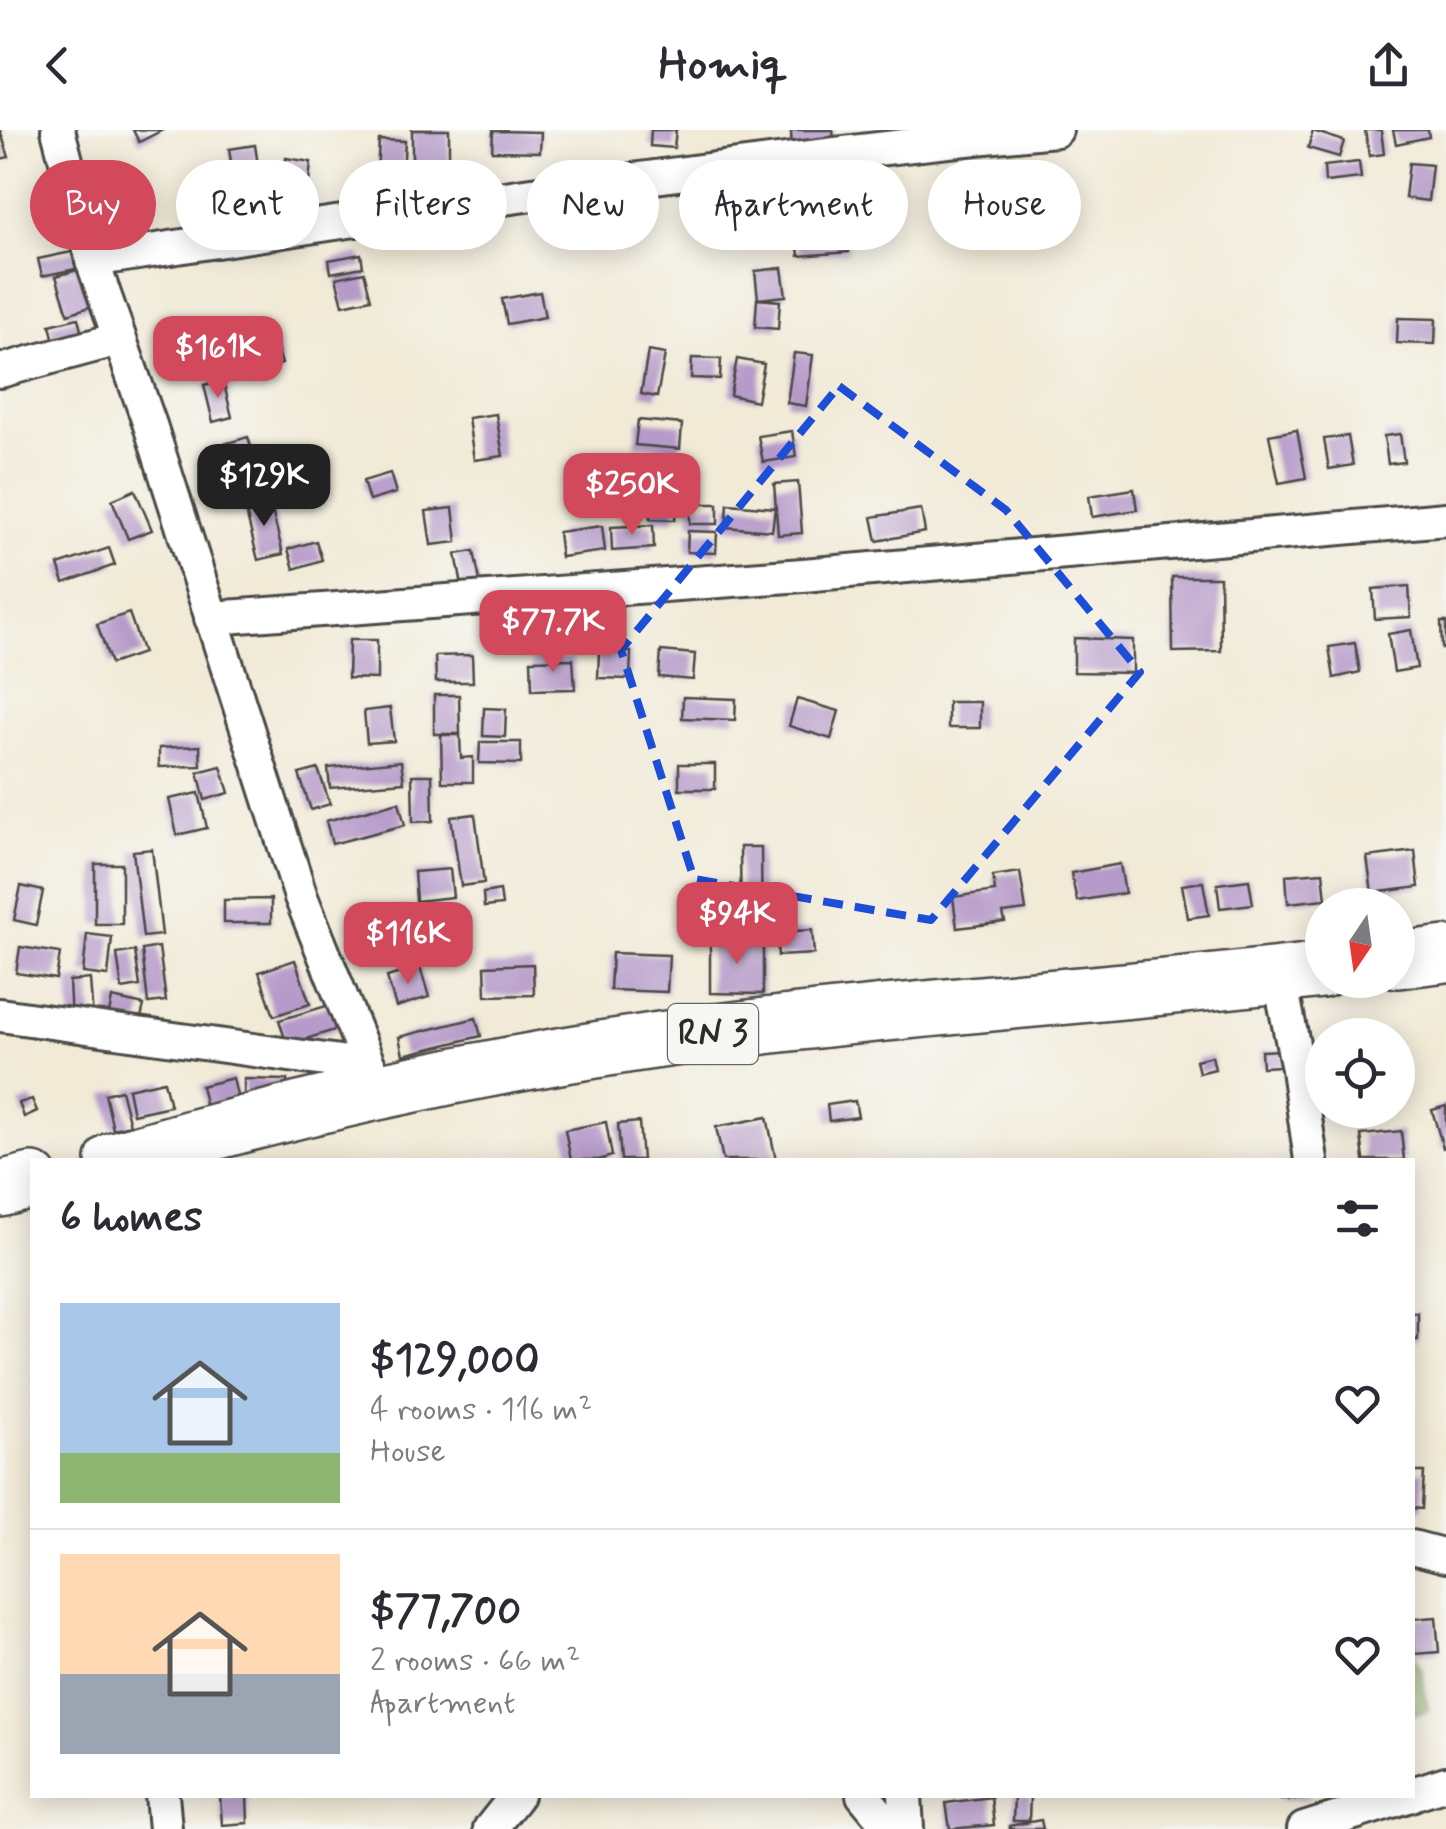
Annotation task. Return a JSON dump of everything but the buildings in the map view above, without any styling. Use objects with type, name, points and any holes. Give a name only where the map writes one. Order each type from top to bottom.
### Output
[{"type":"highway","points":[[1415,958],[1446,954]]},
{"type":"highway","name":"RN 3","points":[[121,1158],[370,1080],[488,1069],[772,1025],[1301,972]]},
{"type":"highway","points":[[0,1190],[30,1182]]},
{"type":"street","points":[[58,130],[92,260],[301,897],[370,1080]]},
{"type":"street","points":[[92,260],[667,177],[939,141],[1056,130]]},
{"type":"street","points":[[0,371],[120,339]]},
{"type":"street","points":[[211,618],[992,560],[1446,519]]},
{"type":"street","points":[[1301,972],[1298,1069],[1311,1158]]},
{"type":"street","points":[[0,1015],[370,1080]]},
{"type":"street","points":[[1415,1548],[1446,1556]]},
{"type":"street","points":[[1415,1794],[1446,1784]]},
{"type":"street","points":[[162,1798],[165,1829]]},
{"type":"street","points":[[490,1829],[515,1798]]},
{"type":"street","points":[[865,1798],[891,1829]]},
{"type":"street","points":[[904,1798],[907,1829]]},
{"type":"street","points":[[1304,1829],[1402,1798]]},
{"type":"highlighted area","points":[[839,386],[1006,510],[1140,672],[931,920],[694,879],[621,650]]},
{"type":"green space","points":[[1415,1658],[1421,1669],[1428,1710],[1415,1714]]}]
